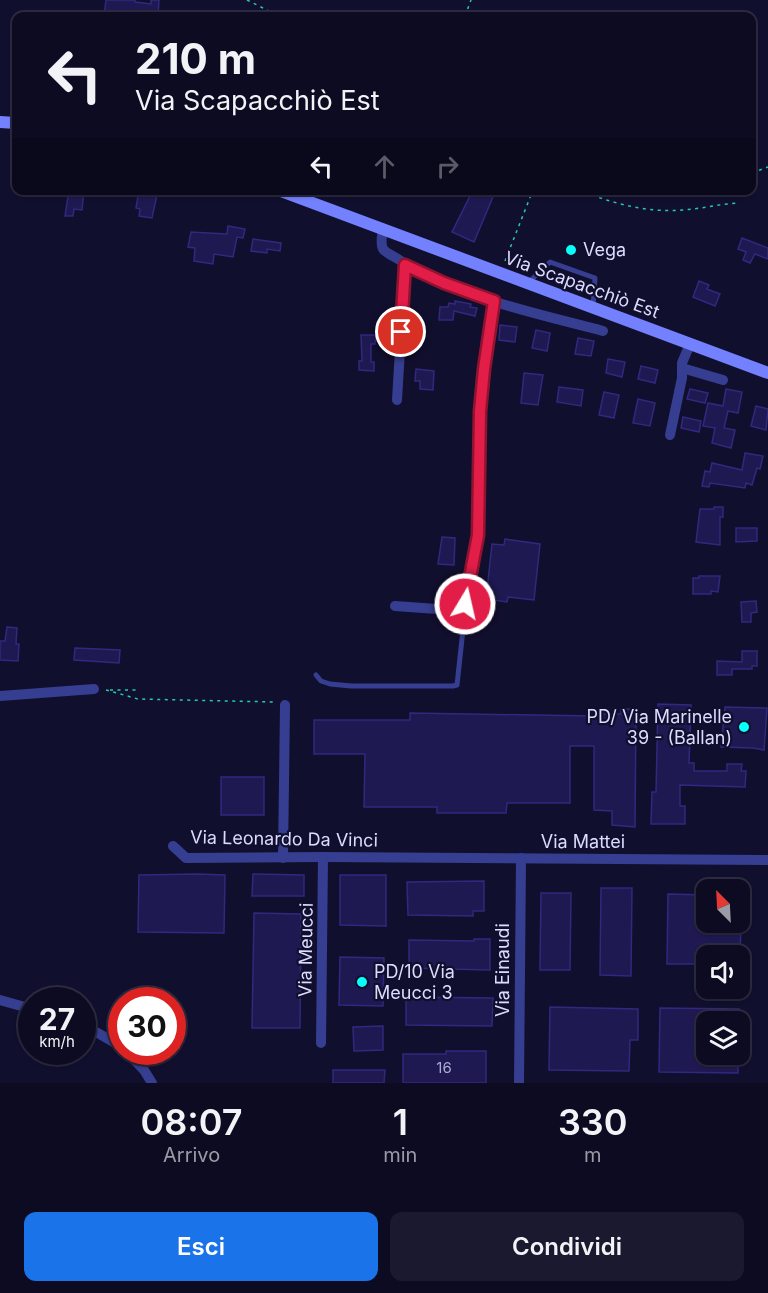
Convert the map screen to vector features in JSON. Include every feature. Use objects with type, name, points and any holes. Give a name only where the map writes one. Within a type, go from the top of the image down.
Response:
[{"type":"main road","name":"Via Scapacchiò Est","points":[[292,195],[768,373]]},
{"type":"street","name":"Via Scapacchiò Est","points":[[383,230],[381,244],[384,250],[405,265],[444,283],[494,301],[603,331]]},
{"type":"street","points":[[397,400],[405,265]]},
{"type":"street","points":[[395,606],[465,611],[478,535],[480,411],[494,301]]},
{"type":"street","points":[[670,435],[682,368],[690,344]]},
{"type":"street","points":[[682,368],[723,380]]},
{"type":"street","points":[[0,696],[94,689]]},
{"type":"street","points":[[283,858],[285,705]]},
{"type":"street","name":"Via Leonardo Da Vinci","points":[[173,846],[186,858],[398,857]]},
{"type":"street","name":"Via Meucci","points":[[321,1043],[323,857]]},
{"type":"street","name":"Via Mattei","points":[[398,857],[768,860]]},
{"type":"street","name":"Via Einaudi","points":[[519,1083],[521,858]]},
{"type":"street","points":[[0,1000],[18,1005]]},
{"type":"street","points":[[139,1065],[152,1083]]},
{"type":"lane","points":[[528,284],[550,262],[595,278],[593,308]]},
{"type":"lane","points":[[316,675],[321,681],[330,684],[351,686],[457,685],[465,611]]},
{"type":"path","points":[[247,0],[271,12]]},
{"type":"path","points":[[500,273],[531,195]]},
{"type":"path","points":[[592,195],[623,206],[680,211],[738,203]]},
{"type":"path","points":[[94,689],[137,690]]},
{"type":"path","points":[[106,690],[138,699],[280,702],[285,705]]},
{"type":"building","points":[[106,0],[135,0],[135,2],[151,4],[151,0],[159,0],[158,12],[104,12]]},
{"type":"building","points":[[68,195],[84,195],[82,210],[74,209],[73,216],[65,216]]},
{"type":"building","points":[[138,195],[157,195],[152,218],[139,216],[140,209],[136,208]]},
{"type":"building","points":[[470,195],[494,195],[474,242],[452,232]]},
{"type":"building","points":[[228,226],[245,229],[243,238],[237,237],[233,257],[214,254],[213,264],[194,261],[195,248],[188,247],[191,232],[227,234]]},
{"type":"building","points":[[742,238],[768,248],[768,259],[755,254],[750,263],[743,260],[746,252],[738,249]]},
{"type":"building","points":[[253,239],[281,243],[280,251],[267,249],[267,253],[251,251]]},
{"type":"building","points":[[699,281],[709,285],[707,289],[720,294],[715,306],[693,297]]},
{"type":"building","points":[[455,301],[471,304],[470,307],[477,308],[475,316],[454,311],[453,320],[439,320],[440,307],[448,307],[449,303],[455,304]]},
{"type":"building","points":[[500,325],[517,327],[515,342],[499,340]]},
{"type":"building","points":[[536,330],[550,333],[547,351],[532,348]]},
{"type":"building","points":[[361,335],[376,335],[375,344],[371,344],[371,362],[374,362],[374,371],[359,370],[359,361],[362,361]]},
{"type":"building","points":[[578,338],[594,341],[591,356],[575,354]]},
{"type":"building","points":[[608,359],[625,362],[622,377],[606,373]]},
{"type":"building","points":[[641,366],[658,370],[655,383],[638,379]]},
{"type":"building","points":[[416,369],[434,371],[433,390],[420,389],[420,381],[415,381]]},
{"type":"building","points":[[524,373],[543,375],[538,405],[521,403]]},
{"type":"building","points":[[559,387],[583,390],[581,406],[557,402]]},
{"type":"building","points":[[690,389],[708,393],[705,403],[687,399]]},
{"type":"building","points":[[726,389],[742,392],[738,413],[728,411],[724,428],[735,430],[731,448],[712,443],[715,428],[703,426],[708,403],[723,406]]},
{"type":"building","points":[[604,392],[619,395],[614,418],[599,415]]},
{"type":"building","points":[[638,399],[655,403],[650,426],[633,423]]},
{"type":"building","points":[[756,406],[768,409],[766,430],[751,426]]},
{"type":"building","points":[[683,417],[701,421],[699,432],[681,428]]},
{"type":"building","points":[[745,453],[763,456],[760,469],[757,468],[752,485],[746,483],[745,488],[710,483],[709,487],[702,486],[705,471],[710,472],[712,463],[742,470]]},
{"type":"building","points":[[714,507],[723,507],[723,517],[720,517],[720,545],[696,542],[700,509],[714,509]]},
{"type":"building","points":[[736,528],[757,528],[757,541],[736,542]]},
{"type":"building","points":[[442,537],[455,538],[454,565],[438,564]]},
{"type":"building","points":[[505,539],[540,544],[534,600],[508,597],[507,602],[486,599],[492,544],[504,545]]},
{"type":"building","points":[[699,576],[720,576],[718,592],[693,594],[693,578],[699,578]]},
{"type":"building","points":[[756,601],[757,612],[751,613],[751,622],[742,622],[741,602]]},
{"type":"building","points":[[7,627],[17,628],[18,661],[0,660],[0,641],[5,641]]},
{"type":"building","points":[[75,648],[120,650],[119,663],[74,660]]},
{"type":"building","points":[[742,651],[757,651],[757,666],[752,666],[752,669],[732,669],[732,675],[717,675],[717,661],[742,662]]},
{"type":"building","points":[[658,704],[691,705],[689,763],[694,763],[694,771],[727,771],[727,764],[742,764],[741,771],[746,771],[745,787],[680,785],[680,806],[685,806],[685,824],[651,824],[652,792],[656,792]]},
{"type":"building","name":"PD/ Via Marinelle 39 - (Ballan)","points":[[725,707],[767,708],[764,750],[721,747]]},
{"type":"building","points":[[621,709],[636,709],[635,827],[612,825],[612,811],[594,810],[594,746],[570,746],[570,803],[507,803],[506,813],[437,813],[437,807],[364,807],[365,754],[314,754],[314,720],[410,720],[410,713],[594,716],[594,714],[621,714]]},
{"type":"building","points":[[221,777],[264,777],[264,815],[221,815]]},
{"type":"building","points":[[253,874],[304,875],[304,896],[252,896]]},
{"type":"building","points":[[139,875],[225,875],[224,933],[138,932]]},
{"type":"building","points":[[340,875],[386,875],[386,926],[340,925]]},
{"type":"building","points":[[484,881],[484,911],[473,911],[473,916],[408,915],[407,882]]},
{"type":"building","points":[[601,888],[632,888],[631,976],[600,975]]},
{"type":"building","points":[[541,893],[571,893],[570,970],[540,970]]},
{"type":"building","points":[[668,894],[696,895],[696,933],[741,933],[740,945],[696,945],[696,964],[667,964]]},
{"type":"building","points":[[254,913],[301,914],[300,1028],[252,1028]]},
{"type":"building","points":[[474,939],[490,939],[490,970],[409,968],[409,940],[474,941]]},
{"type":"building","name":"PD/10 Via Meucci 3","points":[[340,957],[384,958],[383,1006],[339,1005]]},
{"type":"building","points":[[406,997],[493,998],[492,1026],[406,1025]]},
{"type":"building","points":[[550,1007],[638,1009],[638,1040],[630,1040],[629,1071],[549,1070]]},
{"type":"building","points":[[660,1008],[739,1009],[739,1011],[696,1011],[696,1065],[738,1065],[738,1073],[659,1072]]},
{"type":"building","points":[[383,1026],[383,1050],[354,1051],[353,1027]]},
{"type":"building","points":[[446,1051],[486,1051],[486,1083],[403,1083],[403,1054],[446,1054]]},
{"type":"building","points":[[333,1070],[385,1070],[384,1083],[333,1083]]},
{"type":"place","name":"Vega","points":[[571,250]]},
{"type":"place","name":"PD/ Via Marinelle 39 - (Ballan)","points":[[744,727]]},
{"type":"place","name":"PD/10 Via Meucci 3","points":[[362,982]]},
{"type":"route","points":[[401,332],[405,265],[444,283],[494,301],[480,411],[478,535],[465,604]]}]
